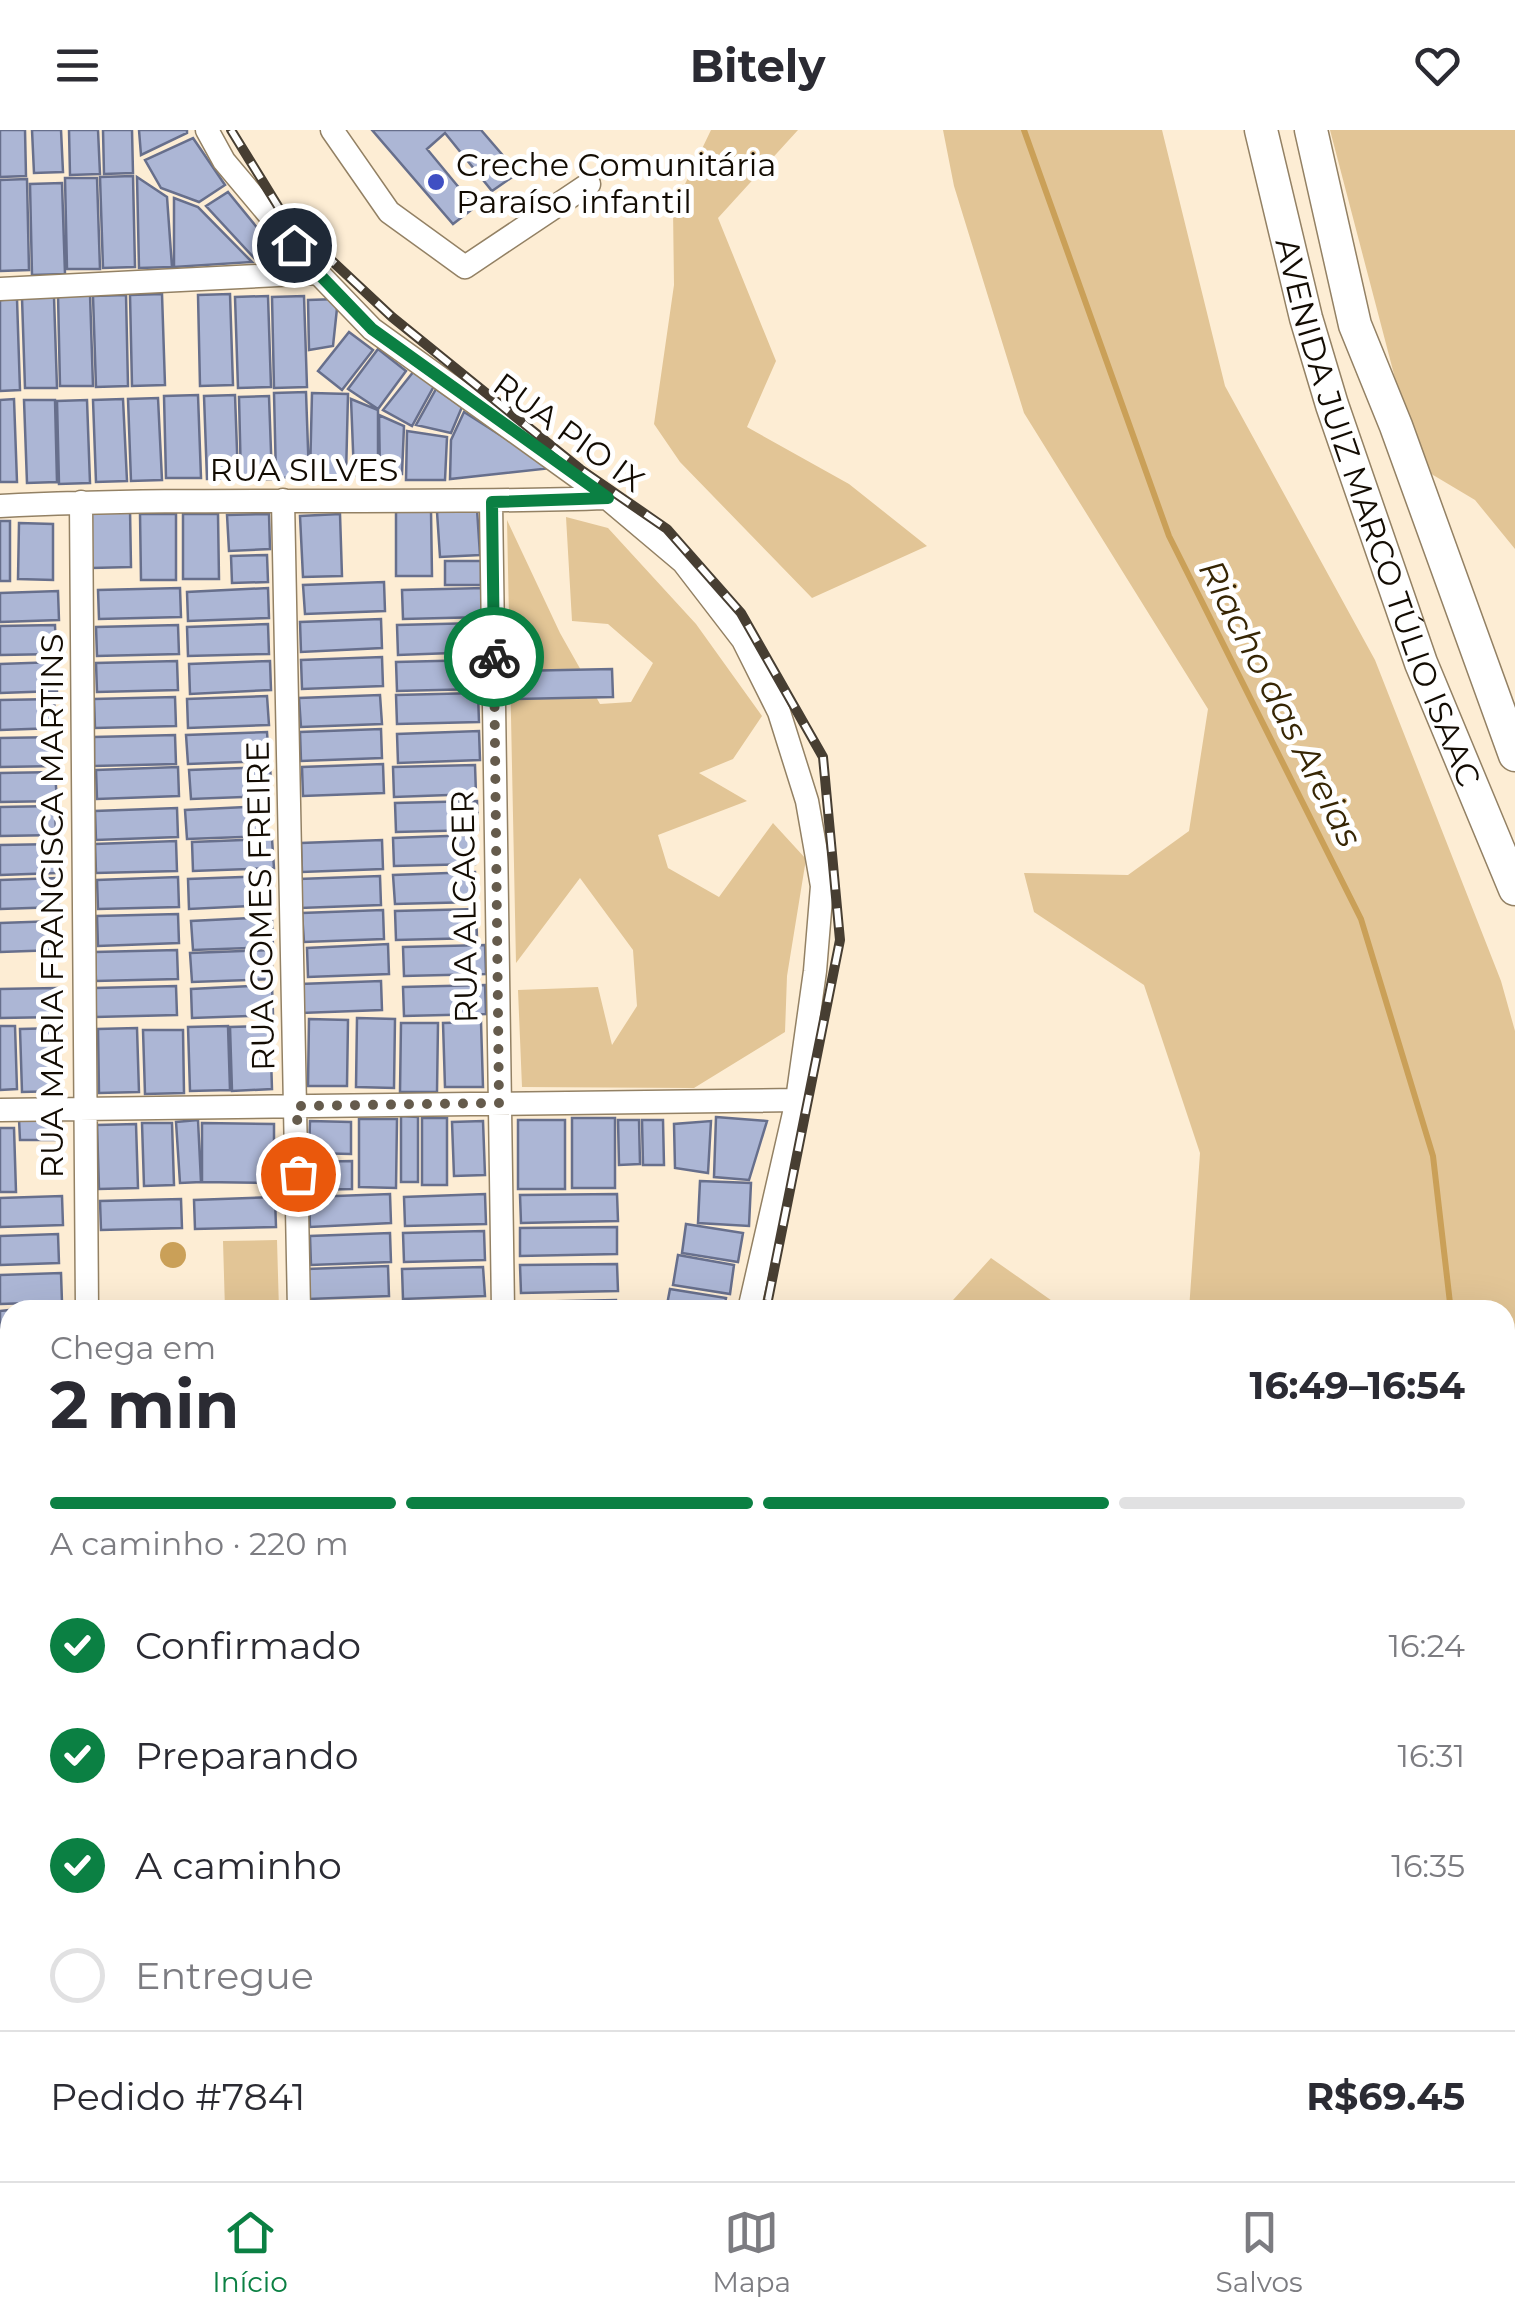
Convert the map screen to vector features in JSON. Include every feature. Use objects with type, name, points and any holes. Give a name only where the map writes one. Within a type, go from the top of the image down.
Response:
[{"type":"main road","name":"AVENIDA JUIZ MARCO TÚLIO ISAAC","points":[[1261,130],[1306,318],[1332,404],[1421,664],[1515,889]]},
{"type":"main road","name":"AVENIDA JUIZ MARCO TÚLIO ISAAC","points":[[1311,130],[1354,325],[1396,426],[1515,755]]},
{"type":"street","name":"RUA PIO IX","points":[[207,130],[224,161],[318,273],[372,329],[608,498],[683,562],[743,640],[779,712],[807,800],[822,886],[797,1100],[751,1300]]},
{"type":"street","points":[[332,130],[389,212],[465,268],[589,184]]},
{"type":"street","points":[[0,289],[318,273]]},
{"type":"street","name":"RUA SILVES","points":[[0,506],[608,498]]},
{"type":"street","name":"RUA GOMES FREIRE","points":[[283,500],[299,1300]]},
{"type":"street","name":"RUA MARIA FRANCISCA MARTINS","points":[[81,502],[88,1300]]},
{"type":"street","name":"RUA ALCACER","points":[[492,502],[503,1300]]},
{"type":"street","points":[[0,1110],[797,1100]]},
{"type":"shaded area","points":[[711,130],[798,130],[718,218],[776,361],[747,427],[849,484],[927,546],[812,598],[680,462],[654,424],[674,285],[673,209]]},
{"type":"shaded area","points":[[943,130],[1162,130],[1225,386],[1375,660],[1501,981],[1515,1031],[1515,1300],[1190,1300],[1200,1153],[1144,985],[1034,912],[1024,873],[1128,875],[1189,831],[1208,709],[1024,413],[954,186]]},
{"type":"shaded area","points":[[1330,130],[1515,130],[1515,549],[1475,500],[1418,466]]},
{"type":"shaded area","points":[[566,517],[608,528],[696,624],[762,716],[733,759],[699,773],[747,801],[658,835],[668,868],[719,897],[773,823],[806,859],[787,976],[785,1032],[694,1088],[522,1087],[518,990],[598,987],[612,1045],[637,1006],[633,950],[580,878],[516,963],[507,520],[560,633],[600,704],[631,702],[653,663],[608,624],[572,621]]},
{"type":"shaded area","points":[[277,1240],[279,1300],[225,1300],[223,1241]]},
{"type":"shaded area","points":[[173,1242],[182,1246],[186,1255],[182,1264],[173,1268],[164,1264],[160,1255],[164,1246]]},
{"type":"shaded area","points":[[991,1258],[1051,1300],[953,1300]]},
{"type":"building","points":[[0,130],[25,130],[26,176],[0,177]]},
{"type":"building","points":[[32,130],[61,130],[63,172],[34,173]]},
{"type":"building","points":[[69,130],[98,130],[100,174],[70,175]]},
{"type":"building","points":[[103,130],[132,130],[133,173],[104,174]]},
{"type":"building","points":[[139,130],[187,130],[187,133],[141,155]]},
{"type":"building","name":"Creche Comunitária Paraíso infantil","points":[[372,130],[481,130],[518,173],[492,191],[445,133],[427,149],[475,207],[453,224]]},
{"type":"building","points":[[193,138],[225,185],[199,202],[161,188],[145,160]]},
{"type":"building","points":[[133,176],[135,267],[103,268],[100,177]]},
{"type":"building","points":[[137,177],[167,197],[172,267],[139,268]]},
{"type":"building","points":[[65,178],[97,178],[100,269],[67,269]]},
{"type":"building","points":[[27,179],[29,270],[0,271],[0,180]]},
{"type":"building","points":[[62,183],[65,274],[32,275],[30,184]]},
{"type":"building","points":[[228,192],[281,257],[255,259],[206,206]]},
{"type":"building","points":[[174,198],[198,207],[252,262],[174,267]]},
{"type":"building","points":[[90,294],[93,386],[60,386],[58,295]]},
{"type":"building","points":[[162,294],[165,385],[132,386],[130,295]]},
{"type":"building","points":[[230,294],[233,385],[200,386],[198,295]]},
{"type":"building","points":[[126,295],[128,386],[96,387],[93,296]]},
{"type":"building","points":[[268,296],[271,387],[238,388],[235,297]]},
{"type":"building","points":[[304,296],[307,387],[274,388],[272,297]]},
{"type":"building","points":[[54,297],[57,388],[25,388],[22,298]]},
{"type":"building","points":[[17,299],[20,390],[0,391],[0,300]]},
{"type":"building","points":[[338,299],[333,346],[309,350],[308,300]]},
{"type":"building","points":[[349,332],[373,350],[342,390],[318,371]]},
{"type":"building","points":[[378,349],[406,371],[378,409],[348,389]]},
{"type":"building","points":[[414,371],[434,386],[412,426],[383,410]]},
{"type":"building","points":[[436,389],[462,407],[451,433],[416,425]]},
{"type":"building","points":[[306,392],[309,477],[276,478],[274,393]]},
{"type":"building","points":[[312,393],[348,394],[346,476],[310,475]]},
{"type":"building","points":[[198,395],[201,478],[166,478],[164,396]]},
{"type":"building","points":[[235,395],[238,478],[207,479],[204,396]]},
{"type":"building","points":[[269,396],[272,479],[241,480],[239,397]]},
{"type":"building","points":[[158,398],[162,480],[131,481],[128,399]]},
{"type":"building","points":[[14,399],[17,482],[0,482],[0,400]]},
{"type":"building","points":[[123,399],[127,481],[96,482],[93,400]]},
{"type":"building","points":[[351,399],[378,410],[378,475],[354,475]]},
{"type":"building","points":[[24,400],[55,400],[57,482],[27,483]]},
{"type":"building","points":[[87,400],[90,483],[59,484],[57,401]]},
{"type":"building","points":[[464,412],[552,468],[450,479],[451,440]]},
{"type":"building","points":[[379,415],[404,426],[402,474],[380,474]]},
{"type":"building","points":[[407,431],[447,437],[445,480],[406,480]]},
{"type":"building","points":[[91,509],[130,509],[131,567],[92,568]]},
{"type":"building","points":[[477,509],[480,555],[440,557],[437,512]]},
{"type":"building","points":[[396,511],[431,511],[432,576],[396,576]]},
{"type":"building","points":[[140,514],[176,514],[176,580],[141,580]]},
{"type":"building","points":[[183,514],[218,514],[219,579],[183,579]]},
{"type":"building","points":[[269,514],[270,549],[229,551],[227,515]]},
{"type":"building","points":[[340,514],[342,576],[303,577],[300,516]]},
{"type":"building","points":[[0,521],[10,521],[10,581],[0,581]]},
{"type":"building","points":[[19,523],[53,524],[53,580],[18,579]]},
{"type":"building","points":[[267,555],[268,582],[232,583],[231,556]]},
{"type":"building","points":[[445,561],[481,561],[481,585],[445,585]]},
{"type":"building","points":[[384,582],[385,611],[305,614],[303,585]]},
{"type":"building","points":[[180,588],[181,617],[99,619],[98,590]]},
{"type":"building","points":[[268,588],[269,618],[188,621],[187,592]]},
{"type":"building","points":[[484,588],[485,617],[403,619],[402,590]]},
{"type":"building","points":[[58,591],[59,620],[0,622],[0,593]]},
{"type":"building","points":[[381,619],[382,648],[301,652],[300,622]]},
{"type":"building","points":[[479,623],[480,652],[398,655],[397,625]]},
{"type":"building","points":[[268,624],[269,654],[188,656],[187,627]]},
{"type":"building","points":[[55,625],[56,654],[0,655],[0,626]]},
{"type":"building","points":[[178,625],[179,654],[97,656],[96,627]]},
{"type":"building","points":[[382,657],[383,686],[302,689],[301,660]]},
{"type":"building","points":[[478,660],[479,689],[397,691],[396,662]]},
{"type":"building","points":[[177,661],[178,690],[97,692],[96,663]]},
{"type":"building","points":[[270,661],[271,690],[190,694],[189,664]]},
{"type":"building","points":[[56,662],[57,691],[0,693],[0,664]]},
{"type":"building","points":[[612,669],[613,697],[516,699],[516,671]]},
{"type":"building","points":[[478,693],[479,722],[397,724],[396,695]]},
{"type":"building","points":[[380,695],[382,724],[301,727],[299,698]]},
{"type":"building","points":[[267,696],[269,725],[188,728],[187,699]]},
{"type":"building","points":[[175,697],[176,726],[95,728],[94,699]]},
{"type":"building","points":[[54,699],[56,728],[0,730],[0,700]]},
{"type":"building","points":[[381,729],[382,758],[301,761],[300,732]]},
{"type":"building","points":[[479,731],[480,760],[398,763],[397,734]]},
{"type":"building","points":[[267,732],[269,761],[188,764],[186,735]]},
{"type":"building","points":[[175,735],[176,764],[94,766],[94,737]]},
{"type":"building","points":[[57,737],[58,766],[0,767],[0,738]]},
{"type":"building","points":[[383,764],[384,793],[303,796],[302,767]]},
{"type":"building","points":[[475,765],[476,794],[394,797],[393,767]]},
{"type":"building","points":[[178,767],[179,796],[97,799],[96,770]]},
{"type":"building","points":[[270,767],[272,796],[191,799],[189,770]]},
{"type":"building","points":[[55,772],[57,801],[0,802],[0,773]]},
{"type":"building","points":[[477,801],[478,830],[396,832],[395,803]]},
{"type":"building","points":[[55,806],[56,835],[0,836],[0,807]]},
{"type":"building","points":[[266,806],[267,836],[187,839],[185,810]]},
{"type":"building","points":[[177,808],[178,837],[96,840],[95,811]]},
{"type":"building","points":[[474,835],[475,864],[394,866],[393,838]]},
{"type":"building","points":[[272,839],[274,868],[193,871],[192,842]]},
{"type":"building","points":[[382,840],[383,869],[302,872],[301,843]]},
{"type":"building","points":[[176,841],[177,871],[96,873],[95,844]]},
{"type":"building","points":[[56,844],[57,873],[0,875],[0,845]]},
{"type":"building","points":[[475,872],[476,902],[395,904],[393,875]]},
{"type":"building","points":[[269,876],[270,905],[189,909],[188,879]]},
{"type":"building","points":[[380,876],[381,905],[300,908],[299,879]]},
{"type":"building","points":[[178,877],[179,907],[98,909],[97,880]]},
{"type":"building","points":[[58,878],[59,907],[0,909],[0,880]]},
{"type":"building","points":[[476,909],[477,938],[396,940],[395,911]]},
{"type":"building","points":[[383,910],[384,939],[304,942],[302,913]]},
{"type":"building","points":[[178,914],[179,943],[98,946],[97,916]]},
{"type":"building","points":[[272,917],[273,947],[193,950],[191,921]]},
{"type":"building","points":[[56,921],[57,950],[0,952],[0,923]]},
{"type":"building","points":[[388,944],[389,974],[308,977],[307,948]]},
{"type":"building","points":[[485,945],[486,974],[404,976],[403,947]]},
{"type":"building","points":[[177,950],[178,979],[96,981],[95,952]]},
{"type":"building","points":[[271,950],[273,979],[192,982],[190,953]]},
{"type":"building","points":[[381,981],[382,1010],[301,1013],[300,984]]},
{"type":"building","points":[[272,985],[273,1015],[192,1018],[191,989]]},
{"type":"building","points":[[485,985],[486,1014],[404,1016],[403,987]]},
{"type":"building","points":[[176,986],[177,1015],[96,1017],[95,988]]},
{"type":"building","points":[[57,988],[58,1017],[0,1018],[0,989]]},
{"type":"building","points":[[357,1018],[395,1019],[394,1088],[356,1087]]},
{"type":"building","points":[[309,1019],[348,1020],[347,1086],[308,1086]]},
{"type":"building","points":[[481,1022],[483,1087],[445,1087],[443,1023]]},
{"type":"building","points":[[401,1023],[438,1023],[437,1092],[400,1092]]},
{"type":"building","points":[[0,1026],[15,1026],[17,1089],[0,1090]]},
{"type":"building","points":[[228,1026],[230,1090],[190,1091],[188,1027]]},
{"type":"building","points":[[270,1026],[272,1089],[232,1091],[230,1027]]},
{"type":"building","points":[[60,1028],[61,1091],[22,1092],[20,1029]]},
{"type":"building","points":[[137,1028],[139,1092],[99,1093],[98,1029]]},
{"type":"building","points":[[143,1030],[183,1030],[184,1093],[145,1094]]},
{"type":"building","points":[[401,1116],[418,1117],[418,1182],[401,1182]]},
{"type":"building","points":[[716,1117],[767,1121],[749,1180],[714,1177]]},
{"type":"building","points":[[61,1118],[62,1140],[20,1140],[19,1119]]},
{"type":"building","points":[[422,1118],[447,1118],[447,1185],[422,1185]]},
{"type":"building","points":[[572,1118],[615,1118],[615,1188],[572,1188]]},
{"type":"building","points":[[359,1119],[397,1119],[396,1188],[359,1187]]},
{"type":"building","points":[[198,1120],[201,1182],[180,1183],[176,1122]]},
{"type":"building","points":[[518,1120],[565,1120],[565,1189],[518,1189]]},
{"type":"building","points":[[618,1120],[639,1120],[640,1164],[619,1165]]},
{"type":"building","points":[[642,1120],[663,1120],[664,1165],[643,1165]]},
{"type":"building","points":[[310,1121],[351,1122],[351,1154],[309,1153]]},
{"type":"building","points":[[483,1121],[485,1175],[454,1176],[452,1122]]},
{"type":"building","points":[[711,1121],[708,1173],[675,1168],[674,1124]]},
{"type":"building","points":[[142,1123],[172,1123],[174,1185],[144,1186]]},
{"type":"building","points":[[202,1123],[274,1124],[274,1183],[202,1182]]},
{"type":"building","points":[[136,1124],[138,1188],[99,1189],[97,1125]]},
{"type":"building","points":[[0,1128],[14,1128],[16,1192],[0,1192]]},
{"type":"building","points":[[352,1161],[352,1189],[308,1190],[308,1162]]},
{"type":"building","points":[[700,1181],[751,1183],[749,1226],[698,1223]]},
{"type":"building","points":[[390,1194],[391,1223],[310,1227],[309,1197]]},
{"type":"building","points":[[485,1194],[486,1224],[405,1226],[404,1197]]},
{"type":"building","points":[[617,1194],[618,1221],[521,1223],[520,1195]]},
{"type":"building","points":[[62,1196],[63,1225],[0,1227],[0,1198]]},
{"type":"building","points":[[275,1197],[276,1227],[195,1229],[194,1200]]},
{"type":"building","points":[[181,1199],[182,1228],[101,1230],[100,1201]]},
{"type":"building","points":[[686,1224],[743,1233],[738,1262],[682,1253]]},
{"type":"building","points":[[617,1227],[617,1254],[520,1256],[520,1228]]},
{"type":"building","points":[[484,1231],[485,1260],[404,1262],[403,1233]]},
{"type":"building","points":[[390,1233],[391,1262],[311,1265],[310,1236]]},
{"type":"building","points":[[58,1234],[59,1263],[0,1265],[0,1236]]},
{"type":"building","points":[[678,1255],[734,1265],[730,1294],[673,1285]]},
{"type":"building","points":[[617,1264],[618,1291],[521,1293],[520,1265]]},
{"type":"building","points":[[388,1266],[389,1296],[309,1299],[307,1269]]},
{"type":"building","points":[[483,1267],[485,1296],[403,1299],[402,1269]]},
{"type":"building","points":[[61,1273],[62,1300],[0,1300],[0,1275]]},
{"type":"building","points":[[670,1289],[726,1298],[726,1300],[668,1300]]},
{"type":"waterway","name":"Riacho das Areias","points":[[1024,130],[1169,536],[1361,919],[1433,1156],[1450,1300]]},
{"type":"railway","points":[[231,130],[284,216],[392,317],[580,469],[667,529],[741,613],[823,757],[840,940],[768,1300]]},
{"type":"way so far","points":[[298,1174],[297,1106],[499,1103],[494,657]]},
{"type":"place","name":"Creche Comunitária Paraíso infantil","points":[[436,182]]},
{"type":"route","points":[[294,245],[372,329],[608,498],[492,502],[494,657]]}]
